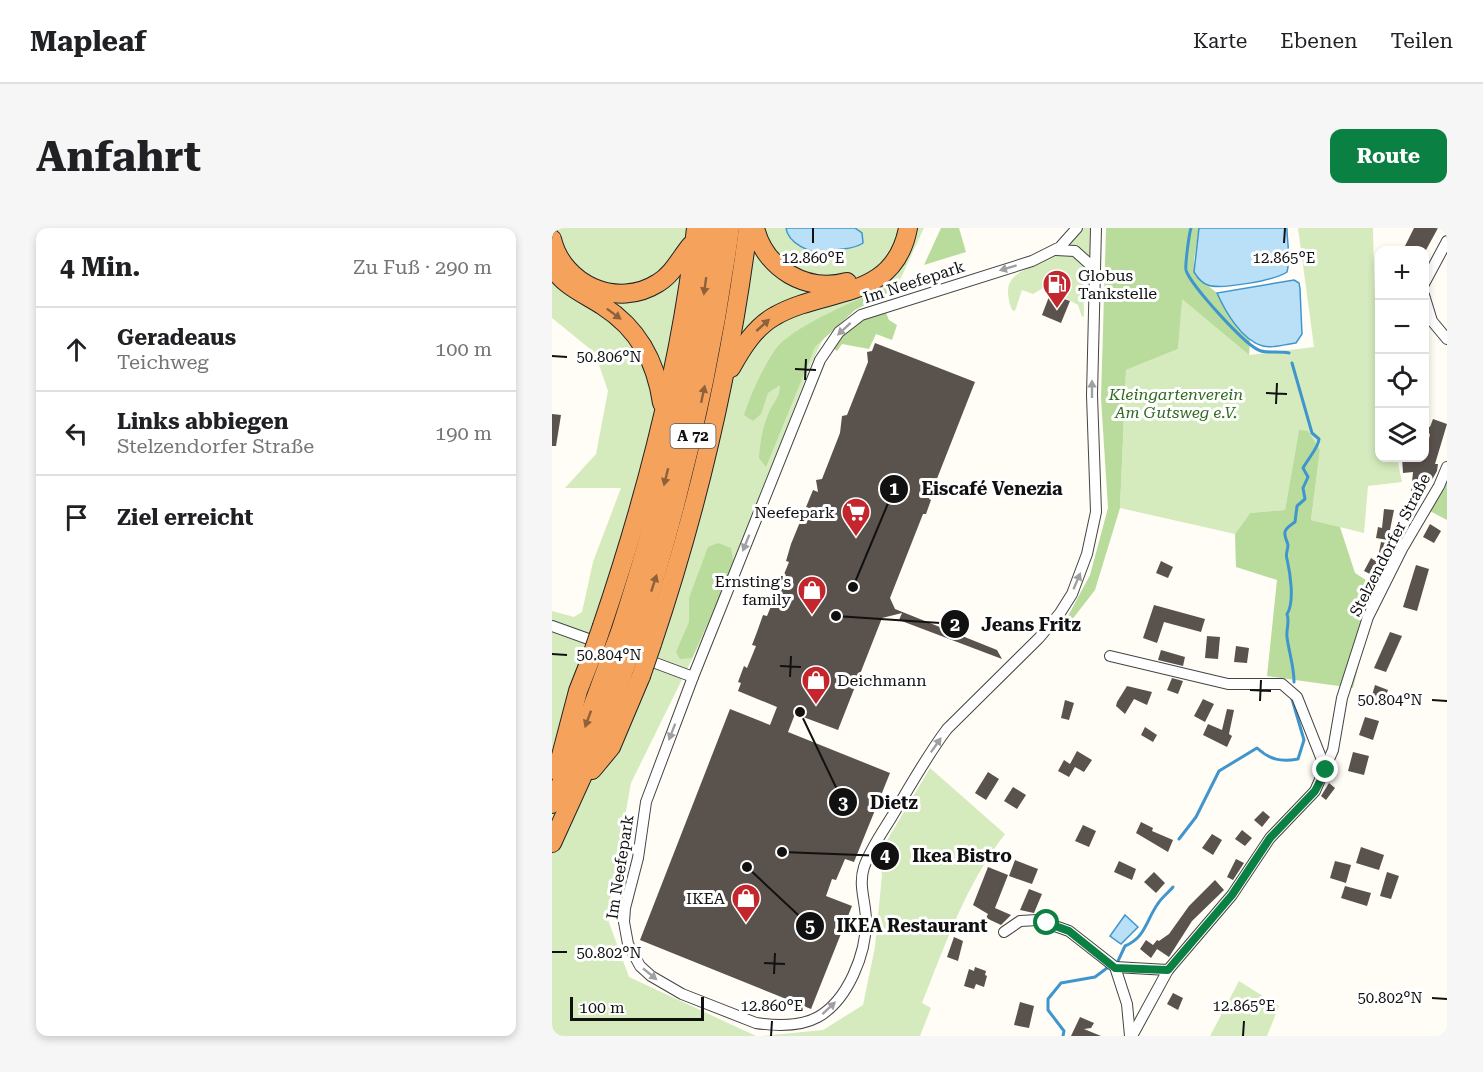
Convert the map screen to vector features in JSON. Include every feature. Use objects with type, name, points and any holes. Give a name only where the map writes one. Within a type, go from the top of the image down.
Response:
[{"type":"highway","name":"A 72","points":[[628,635],[684,401],[705,290],[713,228]]},
{"type":"highway","name":"A 72","points":[[552,843],[577,787],[616,667],[676,505],[703,396],[730,228]]},
{"type":"highway","points":[[552,782],[578,691],[616,667],[628,635],[688,531],[722,392],[748,228]]},
{"type":"highway","points":[[755,228],[762,246],[780,269],[804,282],[830,285],[858,278],[878,262],[887,250],[896,228]]},
{"type":"highway","points":[[722,392],[736,358],[762,325],[800,304],[844,294],[869,284],[896,257],[908,228]]},
{"type":"highway","points":[[628,635],[625,558],[663,413],[695,235]]},
{"type":"highway","points":[[552,239],[559,258],[577,279],[590,287],[616,293],[633,293],[658,283],[675,267],[695,235]]},
{"type":"highway","points":[[552,266],[574,289],[619,317],[640,341],[655,368],[663,413]]},
{"type":"highway","name":"A 72","points":[[552,804],[583,732],[616,667]]},
{"type":"street","name":"Im Neefepark","points":[[1077,228],[1056,250],[1032,261],[872,310],[849,323],[829,344],[819,360],[646,802],[638,858],[625,908],[624,922],[628,944],[640,966],[666,986],[756,1023],[789,1025],[818,1017],[830,1008],[842,994],[862,951],[866,921],[861,880],[864,867],[906,792],[947,729],[1039,638],[1060,613],[1080,574],[1096,512],[1092,395],[1096,228]]},
{"type":"street","points":[[1429,276],[1447,241]]},
{"type":"street","points":[[1056,250],[1075,251],[1095,269]]},
{"type":"street","points":[[1426,300],[1432,321],[1447,339]]},
{"type":"street","name":"Stelzendorfer Straße","points":[[1131,1036],[1168,970],[1232,895],[1270,838],[1315,791],[1326,770],[1342,698],[1368,617],[1447,467]]},
{"type":"street","points":[[552,626],[693,677]]},
{"type":"street","points":[[1110,656],[1228,684],[1282,684],[1297,697],[1326,770]]},
{"type":"street","points":[[1004,932],[1020,921],[1038,920],[1069,931],[1115,968],[1127,1004],[1131,1036]]},
{"type":"street","points":[[1115,968],[1168,970]]},
{"type":"green space","points":[[552,228],[924,228],[900,280],[888,291],[855,306],[829,327],[811,364],[734,564],[701,641],[631,783],[607,917],[629,977],[756,1036],[552,1036],[552,611],[574,617],[582,612],[593,562],[621,488],[565,488],[596,454],[608,391],[595,353],[552,318]]},
{"type":"green space","points":[[941,228],[959,228],[966,252],[924,265]]},
{"type":"green space","points":[[1082,228],[1091,228],[1090,259],[1084,251],[1068,245]]},
{"type":"green space","points":[[1106,228],[1199,228],[1194,260],[1195,275],[1217,293],[1250,340],[1249,355],[1182,299],[1178,349],[1126,370],[1120,508],[1095,590],[1071,621],[1068,616],[1090,575],[1108,508],[1101,398]]},
{"type":"green space","name":"Kleingartenverein Am Gutsweg e.V.","points":[[1298,228],[1373,228],[1375,462],[1398,462],[1402,482],[1368,486],[1364,533],[1311,520],[1320,450],[1299,430],[1285,510],[1250,513],[1235,534],[1120,508],[1126,370],[1178,349],[1181,298],[1249,355],[1314,347]]},
{"type":"green space","points":[[1059,254],[1073,255],[1083,264],[1084,316],[1082,317],[1078,305],[1045,287],[1033,294],[1022,290],[1015,311],[1012,310],[1008,296],[1012,279],[1019,273]]},
{"type":"green space","points":[[902,282],[902,286],[855,310],[815,347],[766,467],[759,458],[762,436],[770,411],[779,394],[780,385],[768,393],[761,414],[753,421],[744,415],[759,378],[779,345],[789,336],[819,318]]},
{"type":"green space","points":[[885,310],[889,320],[897,325],[892,340],[876,334],[869,349],[842,344],[837,351],[833,348],[856,325]]},
{"type":"green space","points":[[1299,430],[1308,431],[1320,450],[1311,520],[1340,527],[1355,573],[1386,593],[1368,627],[1353,688],[1267,676],[1277,580],[1236,567],[1235,534],[1250,513],[1285,510]]},
{"type":"green space","points":[[1447,474],[1447,520],[1428,510]]},
{"type":"green space","points":[[718,543],[731,548],[734,564],[692,658],[680,659],[676,652],[689,622],[689,598],[708,547]]},
{"type":"green space","points":[[930,768],[1005,834],[967,895],[948,937],[922,1003],[931,1008],[920,1036],[762,1036],[823,1030],[863,1005],[875,947],[882,875],[879,854]]},
{"type":"green space","points":[[1239,981],[1279,1006],[1267,1036],[1210,1036]]},
{"type":"water","points":[[786,228],[855,228],[862,233],[863,243],[825,255],[795,243]]},
{"type":"water","points":[[1199,228],[1287,228],[1289,256],[1287,272],[1248,283],[1224,286],[1206,284],[1194,272]]},
{"type":"water","points":[[1294,280],[1299,283],[1300,289],[1302,334],[1296,343],[1279,346],[1263,346],[1248,338],[1241,332],[1217,293]]},
{"type":"water","points":[[1125,915],[1138,927],[1121,944],[1110,936]]},
{"type":"building","points":[[1414,228],[1438,228],[1428,246],[1405,246]]},
{"type":"building","points":[[1050,294],[1070,301],[1061,323],[1042,315]]},
{"type":"building","points":[[875,343],[975,382],[929,499],[931,500],[926,514],[923,514],[890,598],[895,609],[997,650],[1002,659],[899,620],[902,613],[882,618],[838,730],[795,714],[788,732],[890,773],[854,862],[845,859],[836,880],[832,879],[826,896],[852,906],[811,1009],[640,940],[730,709],[770,725],[777,707],[738,691],[741,683],[738,682],[756,646],[752,645],[763,615],[767,616],[789,562],[786,561],[791,544],[813,490],[818,492],[816,480],[822,479],[840,433],[842,416],[847,415],[868,362],[867,352],[872,351]]},
{"type":"building","points":[[552,414],[561,415],[556,446],[552,446]]},
{"type":"building","points":[[1433,419],[1447,424],[1435,464],[1438,464],[1437,471],[1429,485],[1424,483],[1424,494],[1411,493],[1413,472],[1403,473],[1402,462],[1429,462],[1430,427]]},
{"type":"building","points":[[1384,509],[1394,510],[1388,540],[1376,538],[1378,527],[1382,528]]},
{"type":"building","points":[[1430,524],[1441,531],[1434,543],[1423,537]]},
{"type":"building","points":[[1381,542],[1394,545],[1376,577],[1364,571],[1371,558],[1377,562]]},
{"type":"building","points":[[1161,561],[1173,567],[1168,578],[1156,573]]},
{"type":"building","points":[[1416,565],[1429,569],[1417,611],[1403,607]]},
{"type":"building","points":[[1154,605],[1205,619],[1201,632],[1164,622],[1157,643],[1143,638]]},
{"type":"building","points":[[1390,632],[1402,636],[1386,672],[1374,668]]},
{"type":"building","points":[[1207,636],[1220,637],[1218,659],[1205,658]]},
{"type":"building","points":[[1236,646],[1249,648],[1247,663],[1234,662]]},
{"type":"building","points":[[1161,650],[1185,657],[1183,666],[1158,660]]},
{"type":"building","points":[[1172,678],[1183,681],[1178,694],[1167,690]]},
{"type":"building","points":[[1375,685],[1388,690],[1382,706],[1370,702]]},
{"type":"building","points":[[1127,686],[1152,692],[1147,705],[1134,699],[1125,714],[1116,706]]},
{"type":"building","points":[[1203,699],[1214,704],[1205,722],[1194,716]]},
{"type":"building","points":[[1065,700],[1074,703],[1069,720],[1061,718]]},
{"type":"building","points":[[1227,709],[1234,710],[1229,734],[1232,736],[1227,747],[1203,735],[1208,724],[1222,730]]},
{"type":"building","points":[[1365,717],[1379,721],[1373,740],[1359,735]]},
{"type":"building","points":[[1145,727],[1157,735],[1153,742],[1141,735]]},
{"type":"building","points":[[1077,751],[1092,760],[1084,772],[1075,767],[1069,777],[1058,771],[1064,760],[1070,764]]},
{"type":"building","points":[[1353,752],[1369,756],[1364,775],[1348,771]]},
{"type":"building","points":[[988,772],[999,779],[986,800],[975,793]]},
{"type":"building","points":[[1329,783],[1335,788],[1326,800],[1321,796]]},
{"type":"building","points":[[1013,787],[1026,795],[1017,809],[1004,801]]},
{"type":"building","points":[[1263,811],[1270,817],[1262,827],[1254,820]]},
{"type":"building","points":[[1141,822],[1153,828],[1152,831],[1173,840],[1168,852],[1136,833]]},
{"type":"building","points":[[1083,825],[1096,831],[1089,847],[1075,841]]},
{"type":"building","points":[[1242,830],[1252,838],[1245,846],[1235,839]]},
{"type":"building","points":[[1212,834],[1222,840],[1213,855],[1202,848]]},
{"type":"building","points":[[1361,847],[1384,855],[1379,870],[1356,863]]},
{"type":"building","points":[[1236,859],[1244,863],[1233,880],[1227,877]]},
{"type":"building","points":[[1015,860],[1038,869],[1032,884],[1009,876]]},
{"type":"building","points":[[1119,861],[1136,869],[1132,880],[1114,872]]},
{"type":"building","points":[[1335,861],[1351,865],[1346,883],[1330,878]]},
{"type":"building","points":[[988,867],[1008,875],[995,908],[1011,915],[1001,925],[986,918],[988,914],[973,905]]},
{"type":"building","points":[[1154,872],[1165,883],[1156,893],[1144,882]]},
{"type":"building","points":[[1387,872],[1399,876],[1391,899],[1380,896]]},
{"type":"building","points":[[1215,880],[1224,890],[1192,921],[1169,957],[1157,949],[1151,958],[1140,949],[1146,940],[1153,945],[1157,940],[1169,934],[1189,906]]},
{"type":"building","points":[[1345,886],[1371,893],[1367,906],[1341,898]]},
{"type":"building","points":[[1029,889],[1042,894],[1034,913],[1020,910]]},
{"type":"building","points":[[954,937],[963,941],[958,961],[947,957]]},
{"type":"building","points":[[975,967],[986,971],[987,976],[984,987],[976,984],[974,989],[964,986],[969,969],[974,971]]},
{"type":"building","points":[[1173,993],[1183,998],[1178,1010],[1167,1004]]},
{"type":"building","points":[[1020,1002],[1034,1006],[1029,1028],[1014,1025]]},
{"type":"building","points":[[1080,1017],[1094,1023],[1091,1028],[1084,1029],[1101,1036],[1071,1036]]},
{"type":"waterway","points":[[1191,228],[1186,270],[1197,288],[1231,327],[1254,347],[1264,352],[1289,353]]},
{"type":"waterway","points":[[1292,363],[1312,433],[1319,439],[1315,450],[1303,468],[1308,477],[1303,488],[1305,499],[1297,506],[1295,522],[1288,527],[1285,534],[1288,545],[1286,555],[1291,595],[1287,614],[1287,637],[1294,682]]},
{"type":"waterway","points":[[1179,839],[1196,817],[1219,771],[1257,748],[1276,759],[1298,759],[1304,740],[1292,699]]},
{"type":"waterway","points":[[1118,961],[1125,946],[1141,934],[1159,902],[1173,887]]},
{"type":"waterway","points":[[1063,1036],[1064,1031],[1048,1010],[1048,999],[1061,983],[1095,977],[1107,968]]},
{"type":"place","name":"Globus Tankstelle","points":[[1057,310]]},
{"type":"place","name":"Neefepark","points":[[856,538]]},
{"type":"place","name":"Eiscafé Venezia","points":[[853,587]]},
{"type":"place","name":"Ernsting's family","points":[[812,616]]},
{"type":"place","name":"Jeans Fritz","points":[[836,616]]},
{"type":"place","name":"Deichmann","points":[[816,706]]},
{"type":"place","name":"Dietz","points":[[800,712]]},
{"type":"place","name":"Ikea Bistro","points":[[782,852]]},
{"type":"place","name":"IKEA Restaurant","points":[[747,867]]},
{"type":"place","name":"IKEA","points":[[746,924]]},
{"type":"route","points":[[1047,923],[1069,931],[1115,968],[1168,970],[1208,926],[1232,895],[1270,838],[1315,791],[1326,770]]}]
